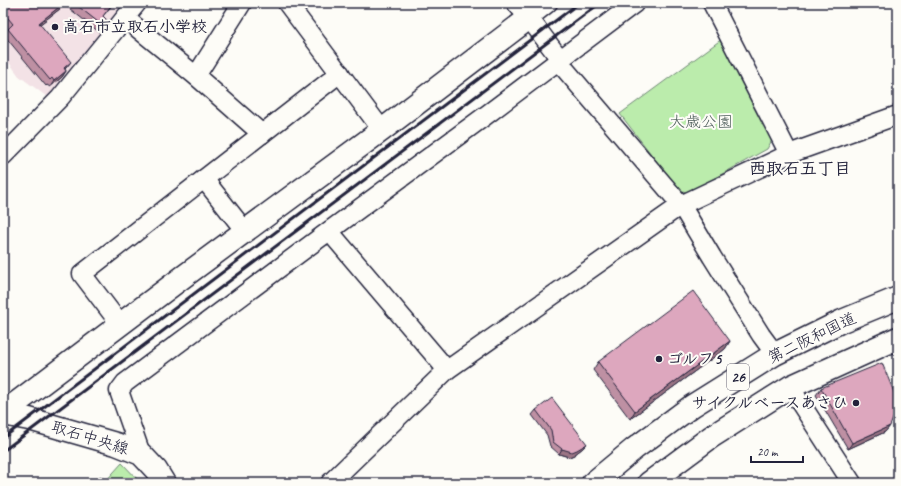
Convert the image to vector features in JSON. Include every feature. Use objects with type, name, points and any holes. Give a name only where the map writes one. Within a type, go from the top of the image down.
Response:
[{"type":"main road","points":[[3,414],[120,324],[382,130],[522,10]]},
{"type":"main road","name":"第二阪和国道","points":[[594,483],[634,449],[692,406],[775,354],[842,321],[898,298]]},
{"type":"main road","name":"26","points":[[649,483],[711,437],[790,387],[898,338]]},
{"type":"main road","name":"取石中央線","points":[[3,414],[29,419],[116,444],[141,454],[156,470],[164,483]]},
{"type":"street","points":[[3,156],[60,98],[137,3]]},
{"type":"street","points":[[196,76],[242,3]]},
{"type":"street","points":[[287,3],[382,130]]},
{"type":"street","points":[[548,3],[522,10],[560,59],[564,68],[681,205],[716,264],[761,335],[775,354]]},
{"type":"street","points":[[141,454],[119,391],[125,383],[635,3]]},
{"type":"street","points":[[712,3],[789,154]]},
{"type":"street","points":[[125,18],[196,76],[262,134]]},
{"type":"street","points":[[120,324],[82,274],[340,73]]},
{"type":"street","points":[[330,483],[447,370],[681,205],[789,154],[898,115]]},
{"type":"street","points":[[204,179],[245,231]]},
{"type":"street","points":[[329,230],[447,370]]},
{"type":"street","points":[[790,387],[852,483]]},
{"type":"shaded area","name":"高石市立取石小学校","points":[[3,3],[127,3],[50,99],[19,76],[5,57],[3,51]]},
{"type":"green space","name":"大歳公園","points":[[722,39],[772,140],[767,149],[688,193],[678,189],[620,114]]},
{"type":"green space","points":[[122,463],[141,483],[104,483]]},
{"type":"building","points":[[4,3],[64,3],[39,23],[71,62],[64,68],[66,71],[54,81],[52,78],[50,80],[8,29],[13,24],[3,12]]},
{"type":"building","points":[[74,3],[113,3],[103,16],[108,22],[103,26]]},
{"type":"building","name":"ゴルフ5","points":[[693,291],[730,341],[635,411],[598,362]]},
{"type":"building","name":"サイクルベースあさひ","points":[[882,363],[898,402],[898,406],[890,426],[852,443],[821,388]]},
{"type":"building","points":[[552,398],[587,444],[572,452],[562,449],[553,442],[551,430],[536,410]]},
{"type":"building","points":[[100,476],[109,483],[93,483]]},
{"type":"railway","points":[[3,438],[579,3]]},
{"type":"railway","points":[[3,451],[600,3]]},
{"type":"place","name":"高石市立取石小学校","points":[[55,27]]},
{"type":"place","name":"ゴルフ5","points":[[659,359]]},
{"type":"place","name":"サイクルベースあさひ","points":[[856,403]]},
{"type":"district","name":"西取石五丁目","points":[[800,168]]}]
